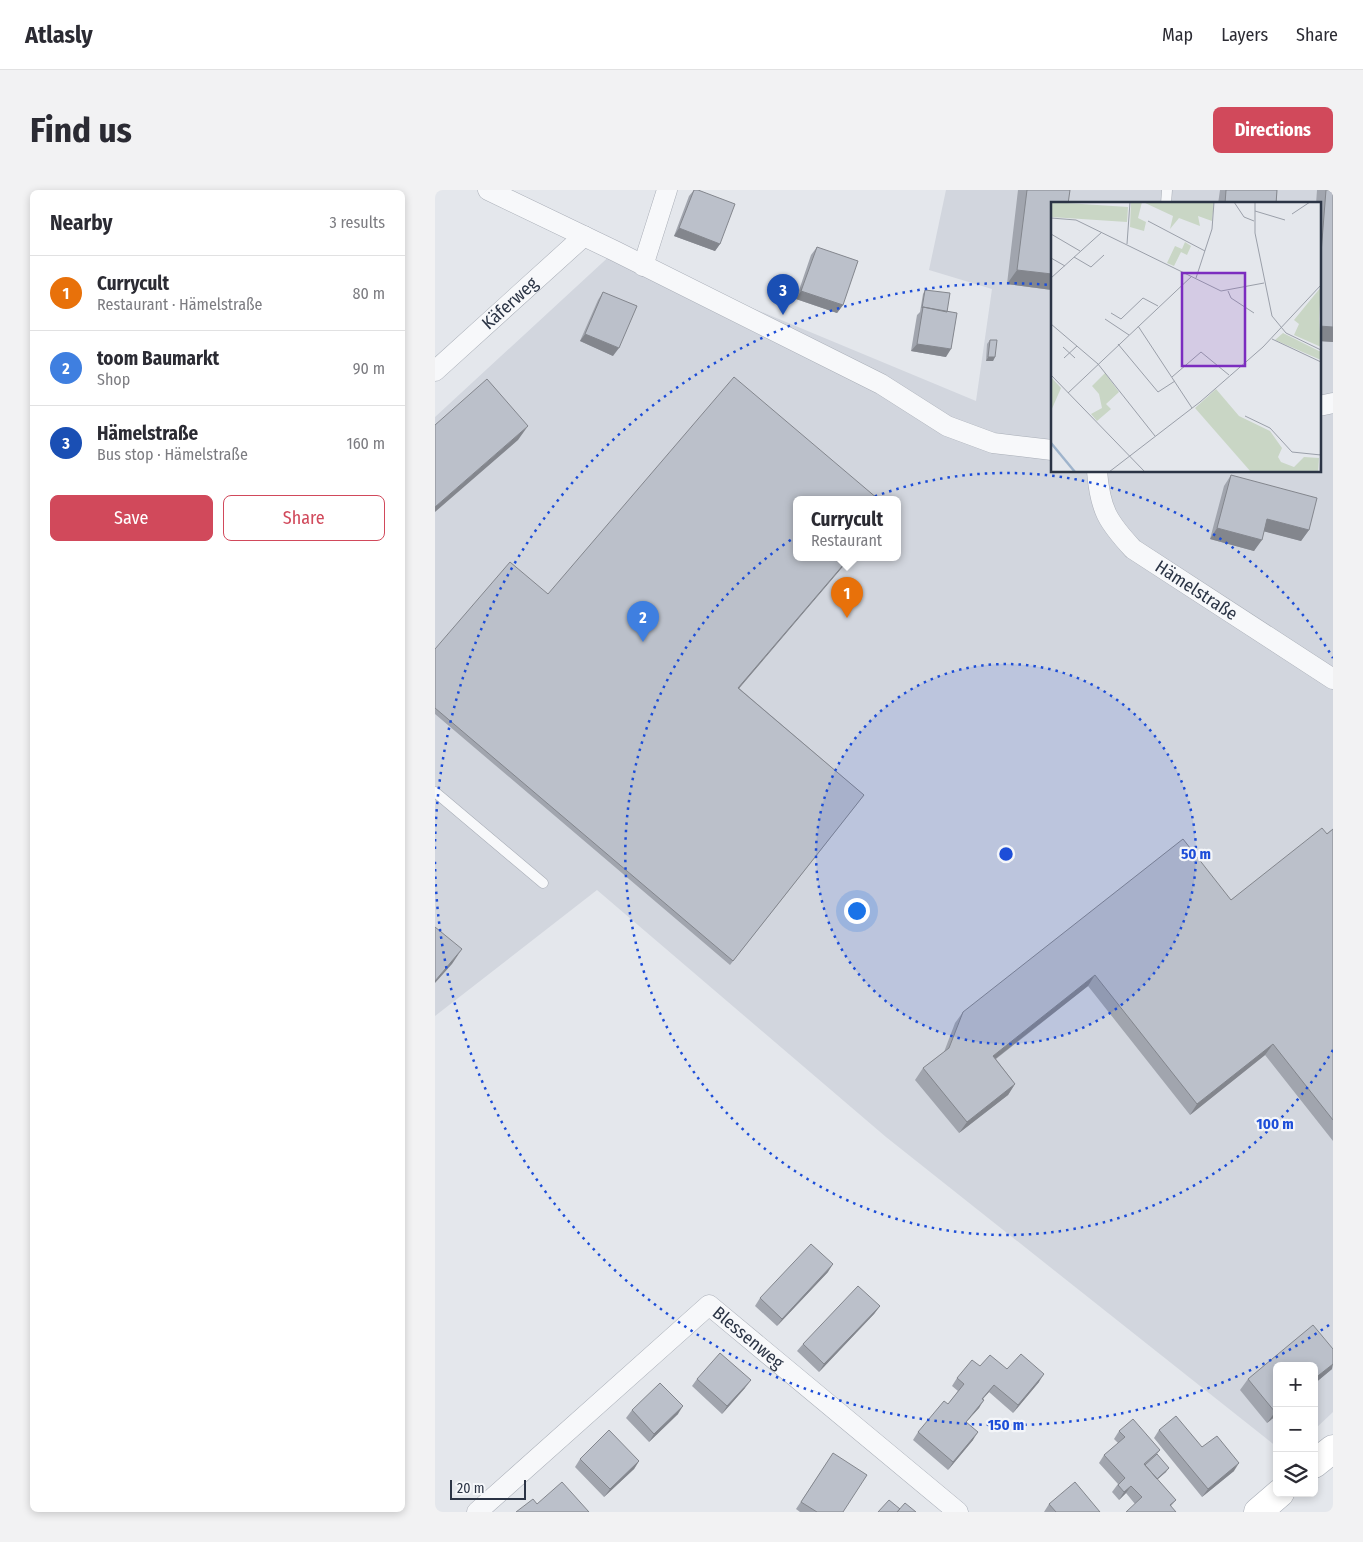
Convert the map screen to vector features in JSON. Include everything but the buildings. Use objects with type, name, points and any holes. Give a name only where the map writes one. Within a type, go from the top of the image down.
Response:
[{"type":"street","points":[[488,190],[881,384],[947,426],[993,443],[1051,450]]},
{"type":"street","points":[[643,266],[667,190]]},
{"type":"street","name":"Käferweg","points":[[435,371],[584,236]]},
{"type":"street","name":"Hämelstraße","points":[[1097,472],[1104,511],[1116,531],[1133,549],[1333,679]]},
{"type":"street","name":"Blessenweg","points":[[477,1512],[709,1305],[958,1512]]},
{"type":"street","points":[[1318,1461],[1333,1449]]},
{"type":"street","points":[[1258,1512],[1275,1497]]},
{"type":"lane","points":[[435,792],[543,883]]},
{"type":"shaded area","points":[[946,190],[1333,190],[1333,1412],[1318,1426],[1318,1362],[1273,1362],[1273,1444],[886,1137],[597,890],[435,1016],[435,417],[615,251],[976,401],[992,289],[929,270]]},
{"type":"place","name":"Hämelstraße","points":[[783,315]]},
{"type":"place","name":"Currycult","points":[[847,618]]},
{"type":"place","name":"toom Baumarkt","points":[[643,642]]}]
